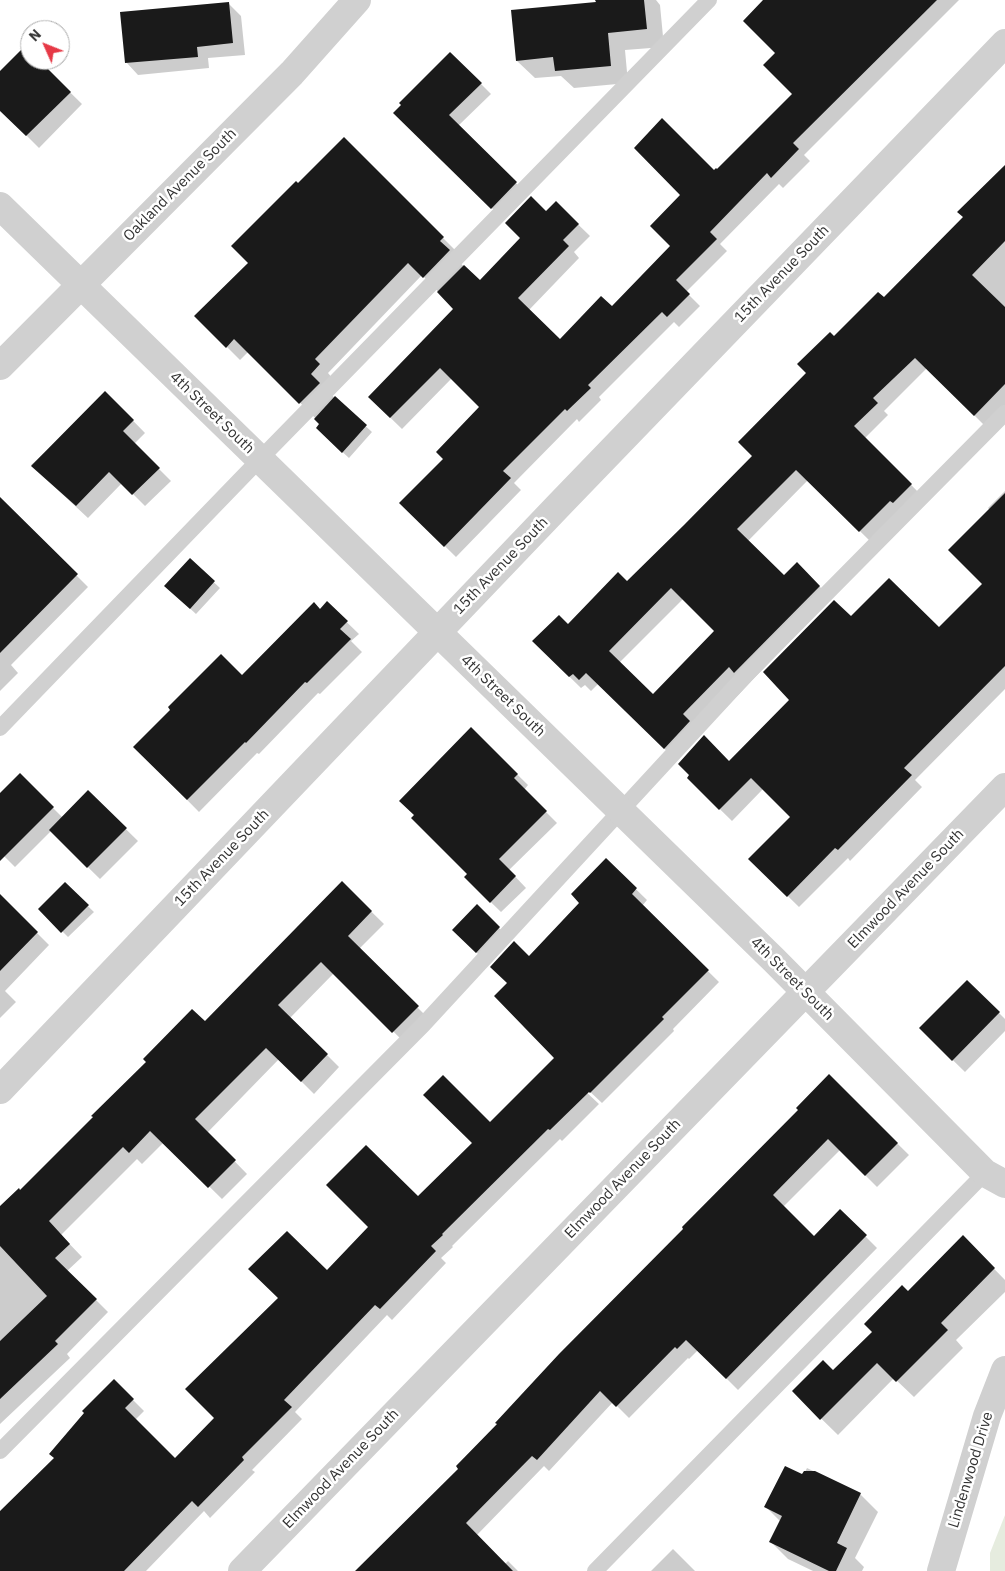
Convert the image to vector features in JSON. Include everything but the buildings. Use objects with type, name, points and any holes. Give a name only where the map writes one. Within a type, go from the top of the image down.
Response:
[{"type":"street","name":"Oakland Avenue South","points":[[0,366],[292,73],[357,0]]},
{"type":"street","name":"15th Avenue South","points":[[0,1090],[1005,43]]},
{"type":"street","name":"4th Street South","points":[[0,206],[438,632],[995,1179]]},
{"type":"street","name":"Elmwood Avenue South","points":[[242,1571],[1005,787]]},
{"type":"street","name":"Lindenwood Drive","points":[[941,1571],[987,1416],[1005,1370]]},
{"type":"lane","points":[[0,728],[709,0]]},
{"type":"lane","points":[[0,1452],[423,1025],[745,676],[1005,413]]},
{"type":"lane","points":[[595,1571],[995,1179]]},
{"type":"shaded area","points":[[1005,1515],[1005,1571],[990,1571],[990,1553]]}]
